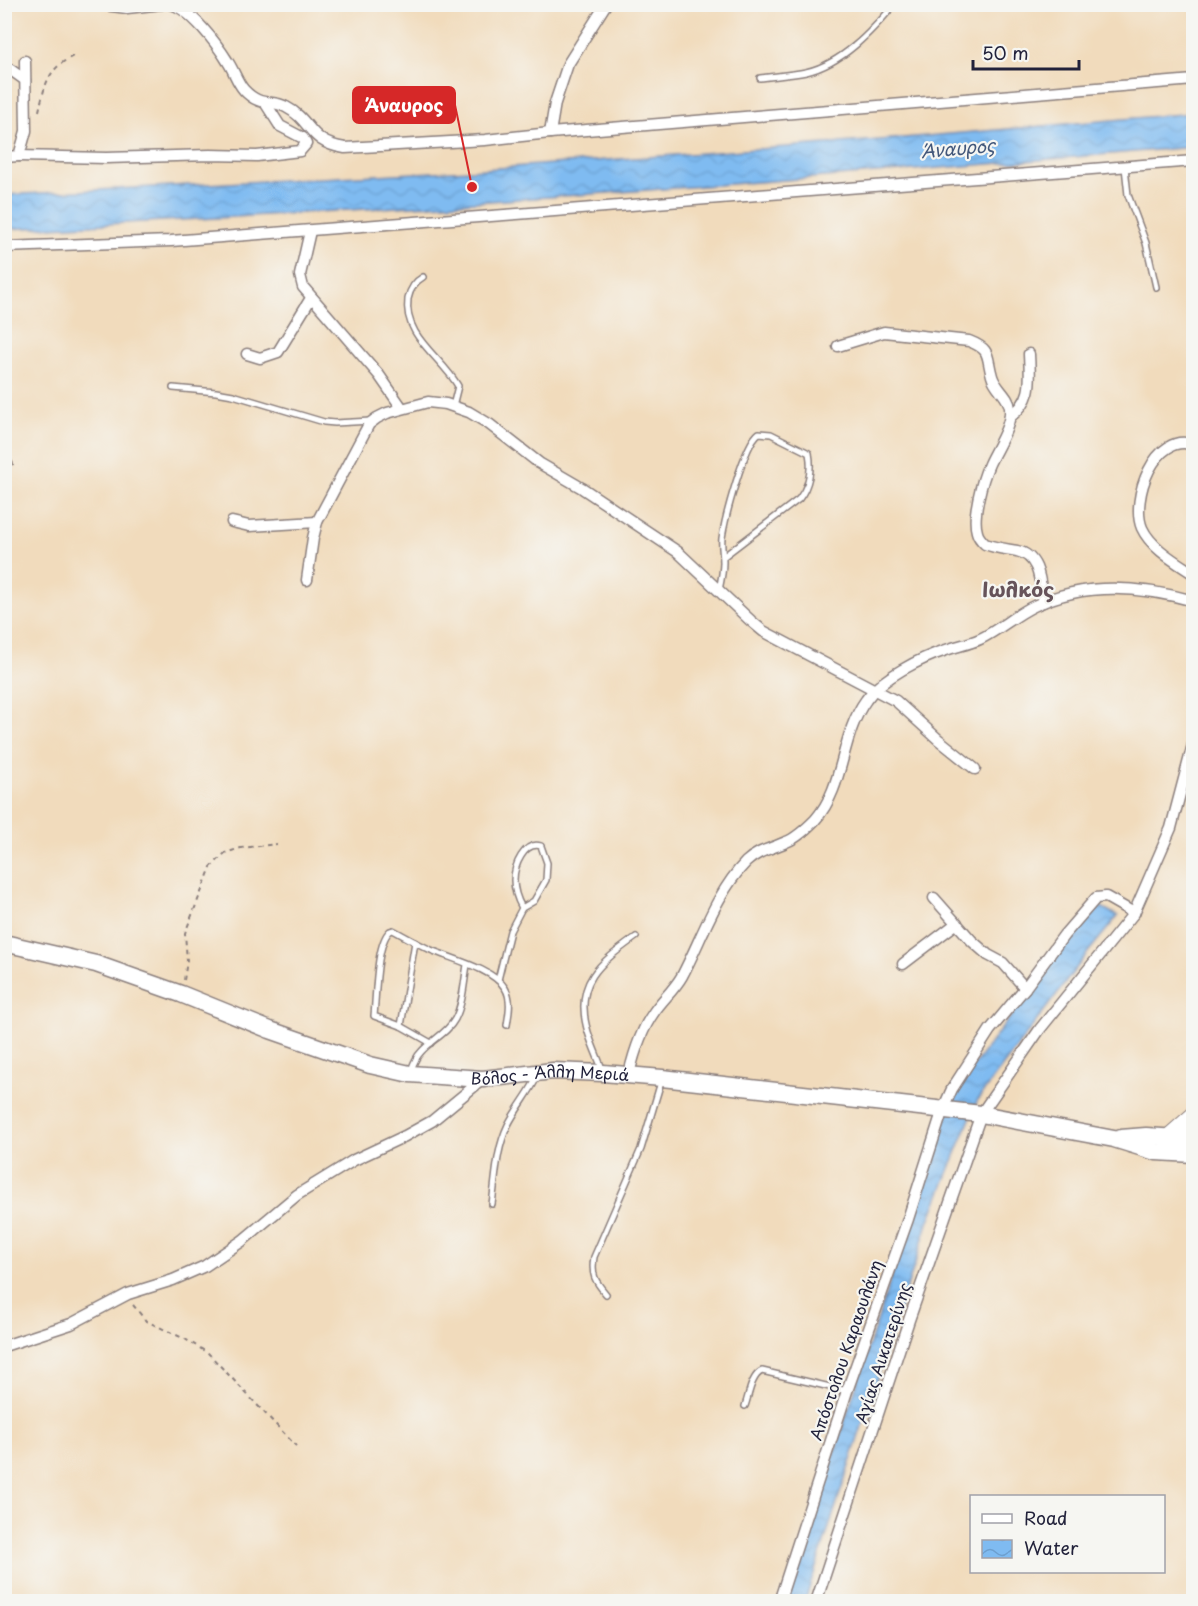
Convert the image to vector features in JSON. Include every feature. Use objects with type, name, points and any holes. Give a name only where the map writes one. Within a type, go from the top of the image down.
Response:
[{"type":"main road","name":"Βόλος - Άλλη Μεριά","points":[[4,943],[96,964],[358,1061],[410,1074],[483,1079],[540,1072],[629,1074],[981,1114],[1114,1139],[1156,1152],[1194,1154]]},
{"type":"main road","points":[[1169,1138],[1194,1116]]},
{"type":"main road","name":"Βόλος - Άλλη Μεριά","points":[[1114,1139],[1137,1137],[1194,1139]]},
{"type":"street","points":[[97,4],[127,8],[162,4]]},
{"type":"street","points":[[4,157],[106,158],[210,154],[257,156],[300,151],[306,144],[303,138],[280,126],[266,104],[246,91],[220,50],[184,10],[170,4]]},
{"type":"street","points":[[550,133],[555,103],[568,64],[606,4]]},
{"type":"street","points":[[19,156],[26,131],[26,62]]},
{"type":"street","points":[[4,65],[26,80]]},
{"type":"street","points":[[266,104],[287,107],[299,117],[315,137],[326,143],[345,148],[485,140],[1194,80]]},
{"type":"street","points":[[4,247],[171,241],[1194,161]]},
{"type":"street","points":[[309,231],[300,275],[303,287],[379,375],[402,408]]},
{"type":"street","points":[[247,354],[260,358],[278,352],[311,297]]},
{"type":"street","points":[[838,346],[866,336],[891,332],[969,341],[980,345],[988,354],[995,384],[1009,402],[1010,417]]},
{"type":"street","points":[[1029,354],[1029,391],[1026,401],[1010,417],[986,471],[975,522],[977,532],[985,544],[1023,553],[1031,558],[1036,567],[1043,602]]},
{"type":"street","points":[[307,580],[312,538],[317,522],[367,428],[373,421],[402,408],[428,402],[453,406],[484,421],[539,463],[582,488],[678,552],[763,631],[875,689],[900,705],[975,769]]},
{"type":"street","points":[[1194,445],[1173,444],[1155,459],[1143,485],[1138,515],[1146,537],[1194,574]]},
{"type":"street","points":[[232,522],[258,526],[317,522]]},
{"type":"street","points":[[629,1074],[648,1022],[678,982],[730,882],[752,857],[761,850],[787,842],[796,836],[826,806],[836,782],[855,720],[875,689],[935,654],[981,639],[1043,602],[1076,591],[1111,588],[1140,590],[1194,601]]},
{"type":"street","name":"Αγίας Αικατερίνης","points":[[816,1602],[909,1320],[981,1114],[1040,1029],[1134,913],[1171,828],[1194,741]]},
{"type":"street","name":"Απόστολου Καραουλάνη","points":[[779,1602],[847,1390],[908,1219],[944,1109],[962,1072],[990,1030],[1096,898],[1106,897],[1134,913]]},
{"type":"street","points":[[934,898],[985,952],[1003,963],[1025,988]]},
{"type":"street","points":[[903,964],[957,923]]},
{"type":"street","points":[[4,1346],[72,1324],[128,1294],[173,1280],[205,1266],[243,1241],[297,1195],[354,1161],[432,1121],[483,1079]]},
{"type":"lane","points":[[759,78],[807,72],[826,65],[848,50],[895,4]]},
{"type":"lane","points":[[1125,167],[1128,195],[1146,243],[1156,287]]},
{"type":"lane","points":[[423,277],[413,285],[408,297],[409,321],[421,341],[458,386],[453,406]]},
{"type":"lane","points":[[174,388],[232,395],[324,422],[373,421]]},
{"type":"lane","points":[[719,590],[724,528],[742,466],[753,438],[759,433],[771,434],[809,453],[811,464],[809,477],[799,499],[723,557]]},
{"type":"lane","points":[[498,980],[510,931],[522,908],[534,901],[546,880],[545,854],[541,846],[533,845],[520,857],[514,873],[514,889],[522,908]]},
{"type":"lane","points":[[432,1043],[401,1026],[374,1016],[383,941],[390,931],[393,930],[414,942],[467,964],[498,980],[506,989],[510,999],[507,1024]]},
{"type":"lane","points":[[603,1073],[584,1015],[586,986],[599,967],[636,937]]},
{"type":"lane","points":[[401,1026],[414,942]]},
{"type":"lane","points":[[410,1074],[415,1059],[454,1021],[458,1013],[467,964]]},
{"type":"lane","points":[[492,1204],[497,1156],[501,1141],[513,1116],[527,1098],[540,1072]]},
{"type":"lane","points":[[606,1294],[596,1282],[594,1257],[641,1149],[662,1078]]},
{"type":"lane","points":[[745,1407],[755,1377],[758,1372],[762,1371],[847,1390]]},
{"type":"path","points":[[38,118],[42,96],[51,72],[74,56]]},
{"type":"path","points":[[4,435],[14,468]]},
{"type":"path","points":[[181,994],[187,961],[185,933],[211,867],[225,853],[241,848],[277,844]]},
{"type":"path","points":[[128,1294],[137,1311],[146,1321],[185,1339],[208,1353],[296,1446]]},
{"type":"water","points":[[1193,113],[1193,147],[600,194],[5,229],[5,195],[471,170],[880,140]]},
{"type":"water","points":[[1096,904],[1118,916],[978,1099],[929,1220],[805,1601],[786,1602],[912,1214],[955,1090]]},
{"type":"place","name":"Άναυρος","points":[[472,187]]},
{"type":"district","name":"Ιωλκός","points":[[1018,590]]}]
